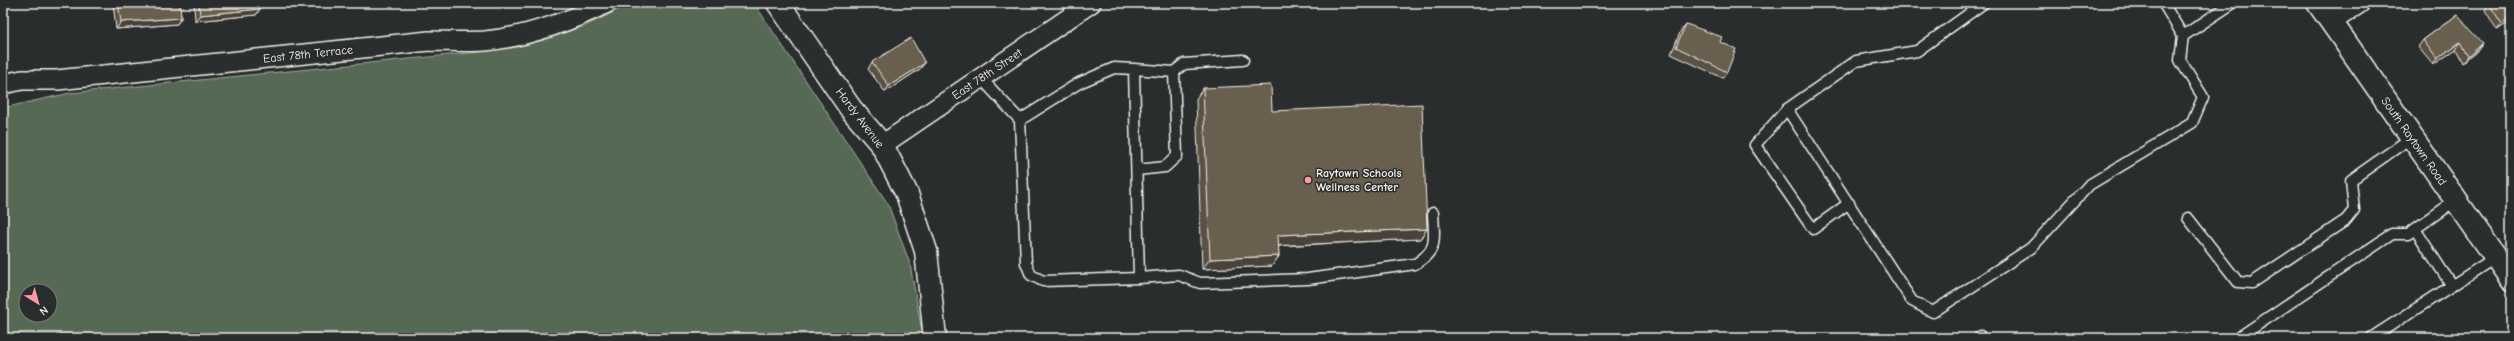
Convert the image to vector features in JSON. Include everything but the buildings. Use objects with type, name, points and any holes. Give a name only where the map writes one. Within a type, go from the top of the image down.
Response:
[{"type":"street","name":"East 78th Terrace","points":[[3,84],[22,80],[57,80],[429,41],[485,41],[529,33],[572,20],[607,3]]},
{"type":"street","name":"Hardy Avenue","points":[[778,3],[851,108],[882,145],[906,194],[926,251],[935,338]]},
{"type":"street","name":"East 78th Street","points":[[882,145],[1091,3]]},
{"type":"street","name":"South Raytown Road","points":[[2318,3],[2511,279]]},
{"type":"street","points":[[2331,22],[2360,3]]},
{"type":"lane","points":[[1849,203],[1813,229],[1755,145],[1787,109],[1856,61],[1917,51],[1984,3]]},
{"type":"lane","points":[[1787,109],[1912,301],[1933,312],[2031,248],[2090,185],[2192,122],[2203,97],[2180,60],[2183,36],[2163,3]]},
{"type":"lane","points":[[2183,36],[2233,3]]},
{"type":"lane","points":[[1020,120],[1079,82],[1114,68],[1174,72],[1184,64],[1243,60]]},
{"type":"lane","points":[[1134,69],[1138,278]]},
{"type":"lane","points":[[1137,170],[1165,167],[1177,156],[1174,72]]},
{"type":"lane","points":[[981,78],[1020,120],[1026,263],[1031,275],[1042,281],[1138,278],[1179,275],[1200,283],[1308,279],[1415,264],[1428,256],[1434,246],[1433,213]]},
{"type":"lane","points":[[2188,218],[2238,282],[2252,283],[2346,220],[2354,210],[2352,180],[2412,137]]},
{"type":"lane","points":[[2238,338],[2392,234],[2408,234],[2456,200]]},
{"type":"lane","points":[[2415,229],[2452,286]]},
{"type":"lane","points":[[2371,338],[2496,257]]},
{"type":"green space","points":[[632,3],[754,3],[888,204],[910,264],[923,338],[3,338],[3,108],[70,93],[479,52],[583,27]]},
{"type":"place","name":"Raytown Schools Wellness Center","points":[[1308,180]]}]
